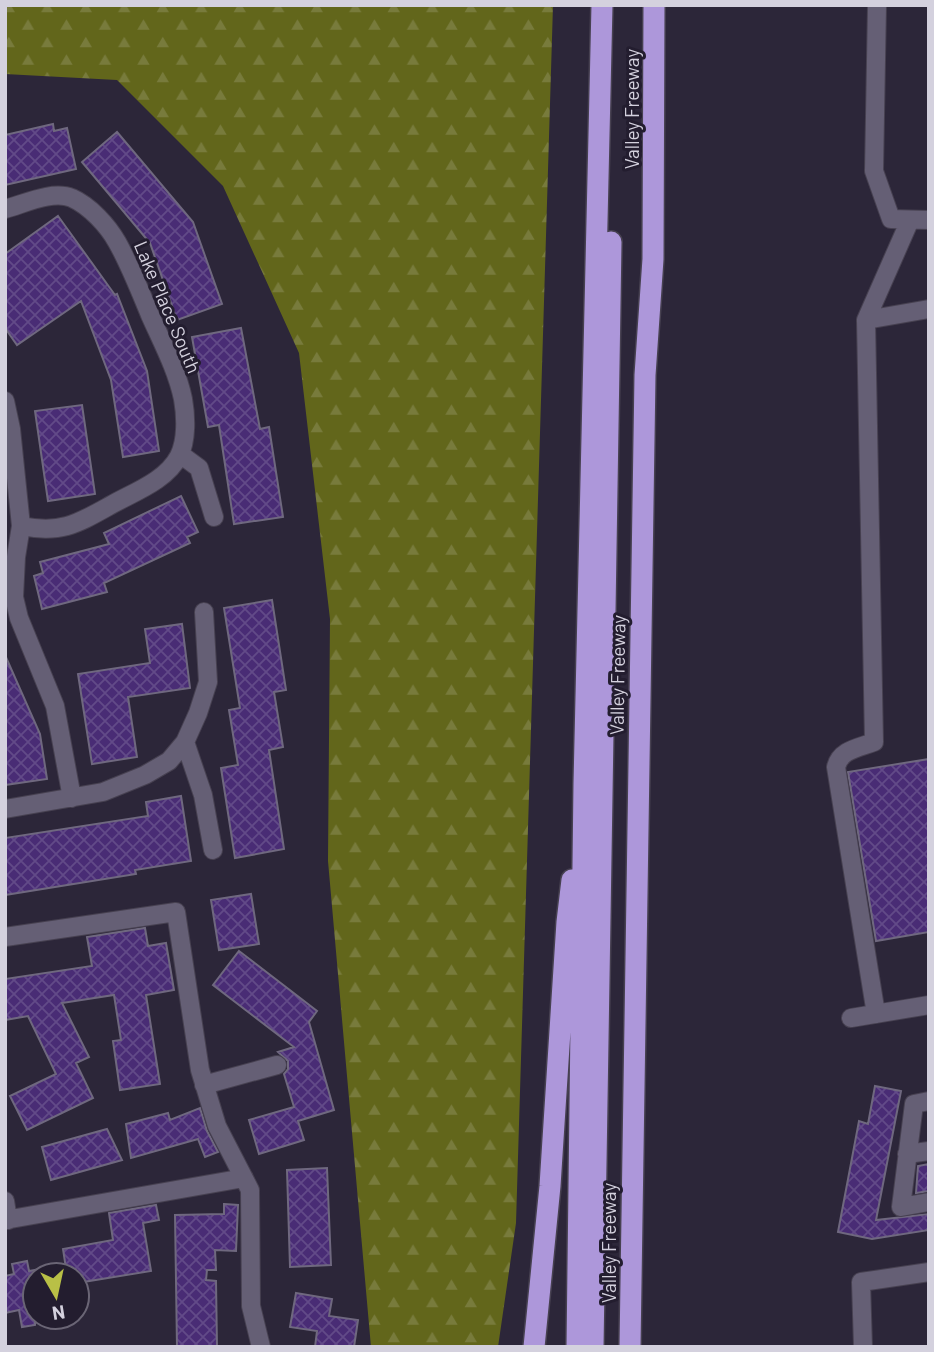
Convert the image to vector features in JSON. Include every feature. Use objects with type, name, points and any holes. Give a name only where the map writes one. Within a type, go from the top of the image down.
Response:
[{"type":"highway","name":"Valley Freeway","points":[[577,1347],[584,784],[602,5]]},
{"type":"highway","points":[[593,1347],[614,5]]},
{"type":"highway","name":"Valley Freeway","points":[[630,1347],[645,375],[653,259],[654,5]]},
{"type":"highway","points":[[534,1347],[550,1186],[567,922],[584,784]]},
{"type":"street","points":[[877,5],[874,170],[891,219],[929,220]]},
{"type":"street","name":"Lake Place South","points":[[5,209],[45,198],[70,197],[86,206],[116,240],[177,376],[185,422],[180,454]]},
{"type":"street","points":[[876,1014],[836,767],[843,753],[873,742],[866,320],[910,220]]},
{"type":"street","points":[[866,320],[929,309]]},
{"type":"street","points":[[5,401],[11,429],[21,526],[14,576],[12,619],[55,706],[72,798]]},
{"type":"street","points":[[21,526],[44,531],[78,523],[164,475],[180,454],[199,468],[214,517]]},
{"type":"street","points":[[5,810],[103,792],[145,775],[169,761],[185,742],[208,682],[204,612]]},
{"type":"street","points":[[185,742],[203,795],[213,850]]},
{"type":"street","points":[[5,937],[176,912],[200,1070],[217,1126],[250,1190],[251,1306],[261,1347]]},
{"type":"street","points":[[851,1018],[929,1005]]},
{"type":"street","points":[[204,1085],[277,1065]]},
{"type":"street","points":[[929,1101],[914,1104],[901,1207],[929,1202]]},
{"type":"street","points":[[907,1154],[929,1151]]},
{"type":"street","points":[[5,1201],[7,1220],[244,1178]]},
{"type":"street","points":[[863,1347],[861,1282],[929,1272]]},
{"type":"green space","points":[[5,5],[553,5],[516,1223],[498,1347],[371,1347],[328,861],[330,619],[299,353],[223,186],[117,80],[5,74]]},
{"type":"building","points":[[53,124],[54,131],[67,128],[76,169],[5,185],[5,135]]},
{"type":"building","points":[[117,132],[193,222],[222,304],[177,320],[150,243],[82,162]]},
{"type":"building","points":[[58,216],[115,295],[117,294],[147,371],[159,451],[123,457],[111,380],[81,301],[17,345],[5,328],[5,254]]},
{"type":"building","points":[[241,328],[260,429],[269,427],[283,517],[234,524],[219,425],[208,427],[192,337]]},
{"type":"building","points":[[82,405],[95,494],[48,501],[35,411]]},
{"type":"building","points":[[181,496],[198,532],[187,537],[190,543],[104,583],[107,592],[42,609],[34,576],[43,573],[40,562],[109,544],[104,533]]},
{"type":"building","points":[[272,600],[286,690],[274,692],[283,747],[269,750],[284,849],[235,858],[221,768],[238,765],[229,710],[240,708],[224,608]]},
{"type":"building","points":[[182,624],[190,688],[128,697],[137,757],[92,764],[78,674],[150,663],[145,629]]},
{"type":"building","points":[[5,655],[40,734],[47,779],[5,785]]},
{"type":"building","points":[[929,759],[929,932],[876,941],[848,772]]},
{"type":"building","points":[[181,796],[191,861],[135,870],[136,874],[5,895],[5,838],[148,816],[146,802]]},
{"type":"building","points":[[251,894],[259,944],[219,950],[211,900]]},
{"type":"building","points":[[145,928],[148,946],[166,943],[174,990],[146,995],[160,1084],[120,1090],[113,1041],[121,1040],[114,995],[62,1003],[89,1057],[76,1063],[93,1098],[27,1130],[10,1096],[56,1074],[28,1016],[5,1020],[5,979],[92,966],[87,937]]},
{"type":"building","points":[[239,951],[317,1011],[309,1022],[334,1110],[298,1121],[304,1140],[259,1154],[249,1120],[294,1107],[284,1074],[288,1069],[288,1061],[278,1052],[294,1047],[213,985]]},
{"type":"building","points":[[875,1086],[901,1091],[876,1220],[929,1214],[929,1230],[872,1239],[838,1232],[859,1121],[868,1124]]},
{"type":"building","points":[[200,1108],[207,1131],[218,1152],[205,1157],[198,1139],[131,1158],[126,1124],[168,1113],[170,1120]]},
{"type":"building","points":[[107,1129],[122,1160],[51,1180],[42,1147]]},
{"type":"building","points":[[929,1164],[929,1191],[916,1193],[918,1166]]},
{"type":"building","points":[[327,1168],[331,1265],[290,1267],[287,1170]]},
{"type":"building","points":[[224,1204],[238,1205],[236,1251],[215,1250],[216,1270],[207,1270],[206,1280],[216,1281],[217,1347],[177,1347],[175,1215],[224,1214]]},
{"type":"building","points":[[156,1205],[159,1220],[143,1223],[151,1271],[91,1281],[91,1261],[65,1261],[63,1249],[113,1240],[109,1213]]},
{"type":"building","points":[[21,1262],[21,1321],[19,1310],[5,1313],[5,1276],[14,1274],[12,1264]]},
{"type":"building","points":[[296,1293],[332,1299],[329,1316],[358,1320],[354,1347],[315,1347],[317,1331],[290,1327]]}]
